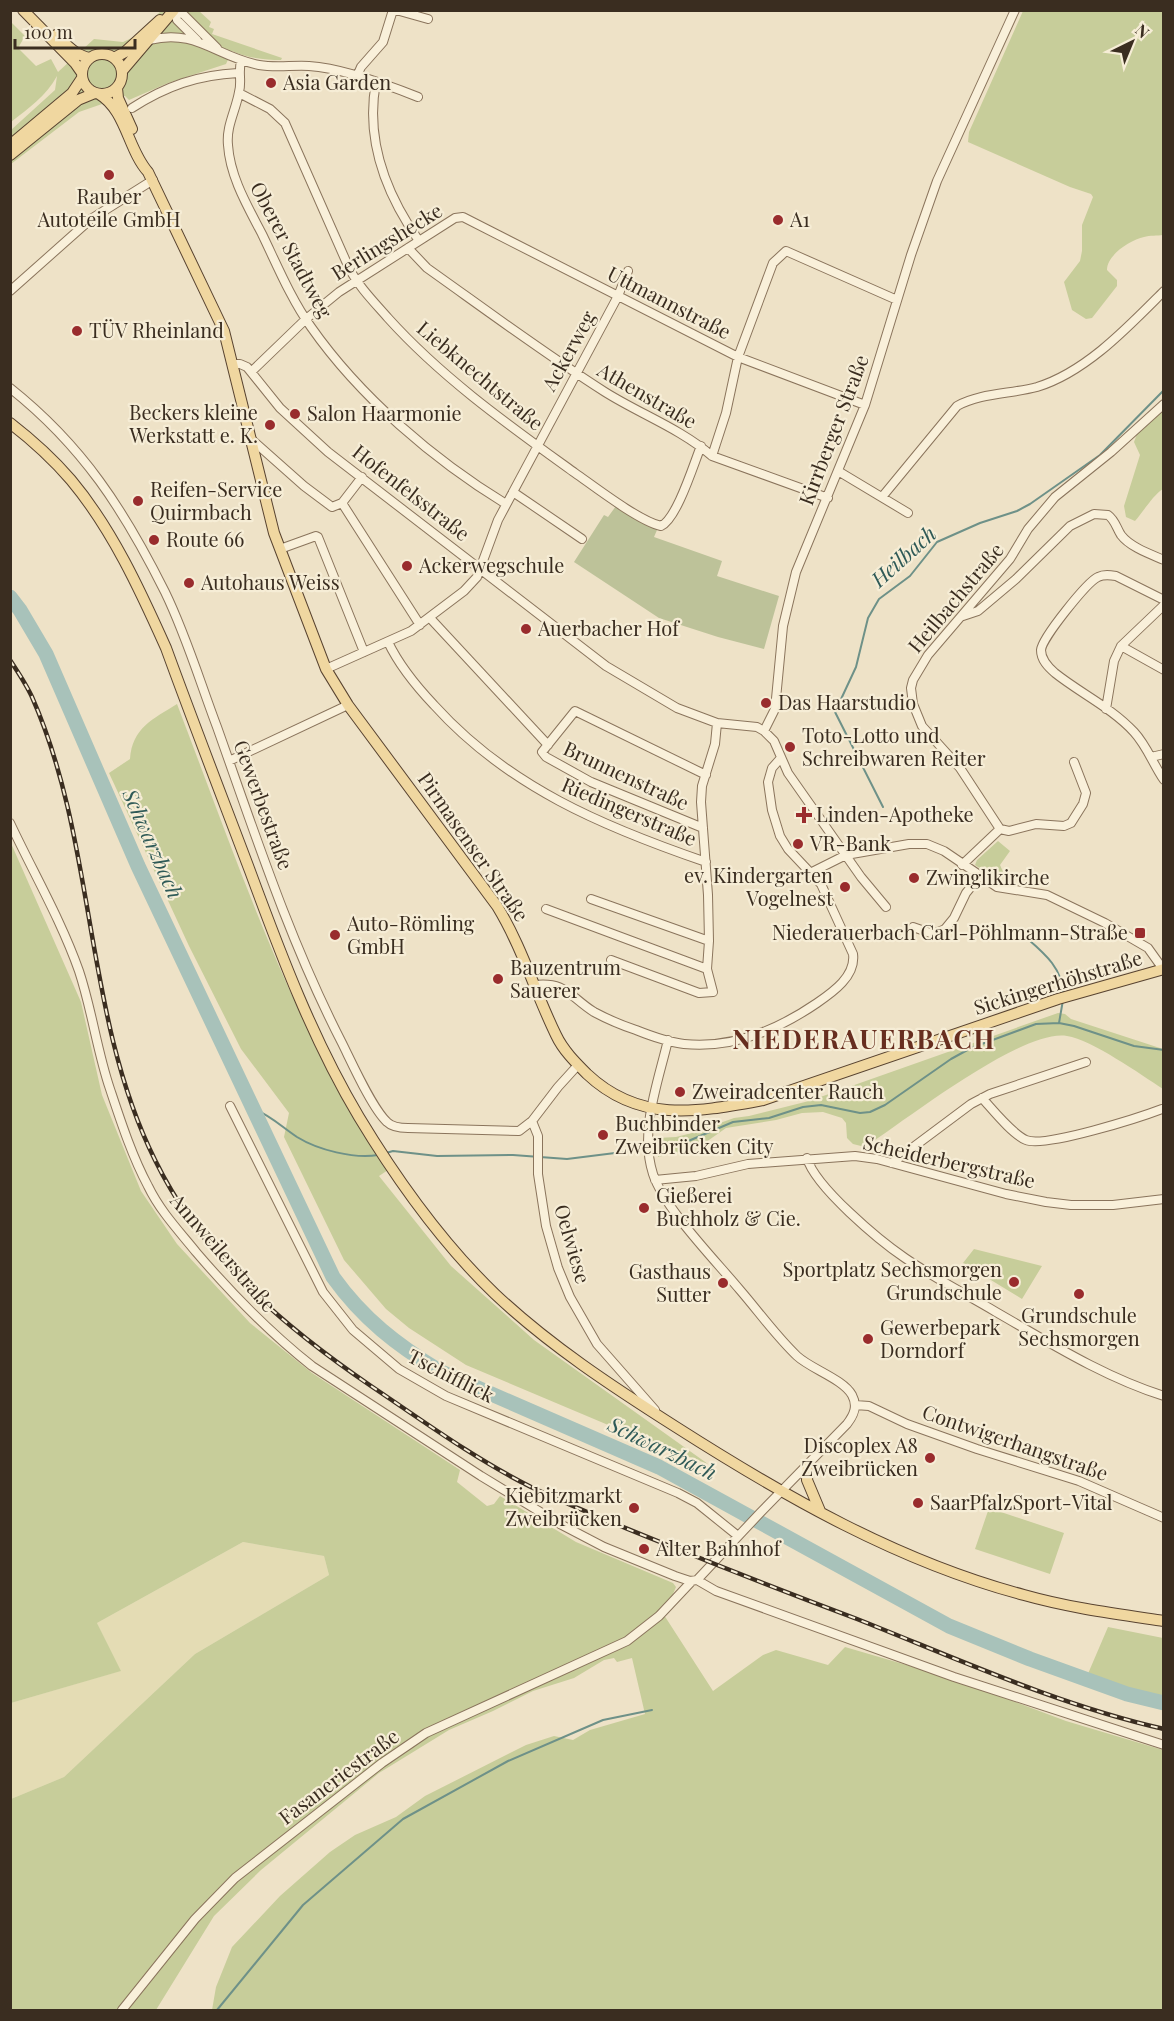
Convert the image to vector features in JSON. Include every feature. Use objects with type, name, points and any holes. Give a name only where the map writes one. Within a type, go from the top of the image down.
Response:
[{"type":"main road","points":[[23,10],[75,63],[88,88],[105,98],[113,108],[141,164],[149,171]]},
{"type":"main road","points":[[27,10],[74,51],[90,58],[102,54],[114,58],[122,55],[175,10]]},
{"type":"main road","points":[[10,155],[78,100],[97,94],[110,93],[117,88],[122,71],[175,10]]},
{"type":"main road","points":[[10,144],[72,93],[90,58]]},
{"type":"main road","points":[[114,58],[122,71]]},
{"type":"main road","points":[[117,88],[118,98],[149,171],[212,303],[226,338],[233,364]]},
{"type":"main road","name":"Pirmasenser Straße","points":[[233,364],[268,514],[326,669],[348,705],[498,906],[517,941],[534,985]]},
{"type":"main road","points":[[10,423],[42,450],[71,481],[88,503],[126,565],[166,648],[298,995],[358,1115],[435,1227],[496,1295],[575,1359],[663,1419],[782,1491],[892,1548],[974,1580],[1023,1595],[1086,1610],[1164,1622]]},
{"type":"main road","points":[[10,434],[42,450]]},
{"type":"main road","name":"Sickingerhöhstraße","points":[[534,985],[564,1050],[609,1091],[627,1101],[652,1109],[696,1111],[763,1100],[1058,999],[1163,969]]},
{"type":"main road","points":[[808,1465],[807,1480],[820,1511]]},
{"type":"street","points":[[175,10],[177,20],[202,44]]},
{"type":"street","points":[[175,10],[219,50]]},
{"type":"street","points":[[357,76],[361,67],[383,42],[395,10],[428,19]]},
{"type":"street","name":"Kirrberger Straße","points":[[765,731],[775,709],[783,626],[796,573],[865,405],[922,221],[952,145],[1014,10]]},
{"type":"street","points":[[150,40],[173,36],[219,50],[241,61],[275,67],[309,66],[357,76],[418,97]]},
{"type":"street","name":"Oberer Stadtweg","points":[[241,61],[238,73],[239,93],[232,113],[227,143],[233,171],[258,227],[306,319],[334,356],[378,404],[442,458],[507,504]]},
{"type":"street","points":[[132,108],[162,91],[196,78],[238,73]]},
{"type":"street","points":[[376,82],[375,135],[382,173],[401,215],[419,241]]},
{"type":"street","name":"Liebknechtstraße","points":[[239,93],[270,109],[285,123],[356,280],[430,361],[537,445],[624,506],[657,525],[666,524],[686,485],[700,446]]},
{"type":"street","points":[[10,291],[149,171]]},
{"type":"street","name":"Berlingshecke","points":[[251,372],[306,319],[356,280],[455,218],[463,217]]},
{"type":"street","name":"Uttmannstraße","points":[[463,217],[738,357],[865,405]]},
{"type":"street","name":"Athenstraße","points":[[408,248],[427,268],[576,373],[700,446],[712,456],[828,498]]},
{"type":"street","points":[[712,456],[726,413],[738,357],[773,263],[786,251],[897,300]]},
{"type":"street","name":"Ackerweg","points":[[326,669],[388,642],[420,625],[464,591],[481,570],[490,538],[537,445],[618,296],[628,271]]},
{"type":"street","points":[[882,497],[957,406],[973,400],[1036,387],[1060,377],[1114,340],[1164,291]]},
{"type":"street","name":"Hofenfelsstraße","points":[[233,364],[244,365],[294,422],[362,477],[578,645],[631,682],[677,708],[717,723],[757,727],[765,731]]},
{"type":"street","name":"Gewerbestraße","points":[[10,388],[45,417],[82,455],[132,530],[166,594],[195,665],[303,963],[380,1113],[388,1123],[408,1128],[519,1131],[532,1121]]},
{"type":"street","name":"Heilbachstraße","points":[[1000,829],[960,768],[922,726],[911,696],[913,680],[921,664],[1010,559],[1028,530],[1055,497],[1096,465],[1164,404]]},
{"type":"street","points":[[250,439],[332,507],[342,503],[362,477]]},
{"type":"street","points":[[838,471],[908,513]]},
{"type":"street","points":[[513,492],[582,539]]},
{"type":"street","points":[[342,503],[420,625]]},
{"type":"street","points":[[962,616],[978,611],[1016,579],[1061,533],[1094,514],[1108,514],[1126,539],[1164,560]]},
{"type":"street","points":[[280,549],[318,537],[364,652]]},
{"type":"street","points":[[1164,600],[1116,576],[1102,575],[1090,583],[1045,638],[1041,652],[1047,665],[1065,681],[1135,732],[1164,780]]},
{"type":"street","points":[[1106,709],[1114,661],[1121,646],[1164,605]]},
{"type":"street","name":"Brunnenstraße","points":[[430,618],[548,745],[542,754],[591,782],[703,828]]},
{"type":"street","name":"Riedingerstraße","points":[[388,642],[407,675],[451,724],[516,776],[573,810],[706,862]]},
{"type":"street","points":[[1121,646],[1164,670]]},
{"type":"street","points":[[229,760],[348,705]]},
{"type":"street","points":[[548,745],[575,711],[706,775]]},
{"type":"street","points":[[611,960],[699,993],[712,992],[707,969],[709,941],[701,792],[711,761],[717,723]]},
{"type":"street","points":[[765,731],[774,741],[780,759],[861,878],[886,907]]},
{"type":"street","points":[[1151,757],[1164,754]]},
{"type":"street","points":[[534,985],[552,983],[560,986],[606,1019],[683,1044],[710,1044],[758,1034],[780,1025],[834,990],[843,981],[854,963],[854,954],[821,884],[788,849],[780,836],[775,822],[768,782],[772,768],[780,759]]},
{"type":"street","points":[[962,865],[1000,829],[1009,831],[1036,824],[1064,826],[1071,823],[1083,804],[1086,793],[1074,762]]},
{"type":"street","name":"Annweilerstraße","points":[[10,823],[78,970],[110,1090],[128,1141],[148,1187],[162,1210],[223,1284],[259,1321],[312,1366],[481,1476],[560,1524],[604,1547],[675,1576],[695,1580]]},
{"type":"street","points":[[812,873],[846,855],[909,844],[927,844],[944,851],[979,877],[997,887],[1047,895],[1071,905],[1141,943],[1154,954],[1163,969]]},
{"type":"street","points":[[913,927],[933,933],[945,929],[954,918],[966,893],[979,877]]},
{"type":"street","points":[[591,899],[709,941]]},
{"type":"street","points":[[546,909],[707,969]]},
{"type":"street","points":[[668,1041],[652,1109],[648,1138],[655,1180],[687,1228],[789,1347],[814,1369],[849,1392],[855,1405],[853,1416],[695,1580],[716,1591],[965,1681],[1164,1745]]},
{"type":"street","points":[[892,1163],[982,1098],[1008,1087],[1086,1062]]},
{"type":"street","points":[[532,1121],[578,1065]]},
{"type":"street","points":[[982,1098],[1022,1138],[1034,1142],[1052,1140],[1162,1109]]},
{"type":"street","name":"Tschifflick","points":[[230,1106],[323,1292],[353,1330],[399,1369],[446,1396],[678,1493],[741,1533]]},
{"type":"street","name":"Oelwiese","points":[[532,1121],[538,1136],[538,1168],[546,1226],[558,1268],[570,1297],[597,1344],[663,1419]]},
{"type":"street","name":"Scheiderbergstraße","points":[[655,1180],[696,1176],[748,1164],[855,1156],[892,1163],[1006,1194],[1046,1202],[1071,1205],[1113,1205],[1164,1199]]},
{"type":"street","points":[[807,1158],[814,1174],[826,1187],[907,1260],[1075,1357],[1124,1381],[1164,1396]]},
{"type":"street","name":"Contwigerhangstraße","points":[[855,1405],[869,1406],[907,1424],[1079,1481],[1164,1518]]},
{"type":"street","name":"Fasaneriestraße","points":[[123,2010],[195,1919],[222,1890],[382,1762],[435,1729],[627,1641],[659,1616],[695,1580]]},
{"type":"shaded area","points":[[243,1542],[324,1556],[329,1575],[195,1654],[64,1777],[11,1799],[11,1703],[120,1671],[97,1623]]},
{"type":"green space","points":[[161,11],[199,11],[211,22],[209,27],[214,29],[212,34],[282,58],[281,60],[269,60],[232,51],[226,64],[168,83],[129,100],[125,96],[79,112],[11,164],[11,130],[55,90],[57,76],[31,107],[11,122],[11,22],[25,36],[18,48],[36,66],[51,59],[58,72],[94,39],[123,42],[134,37]]},
{"type":"green space","points":[[1023,11],[1163,11],[1163,235],[1138,239],[1115,254],[1107,270],[1117,280],[1117,286],[1092,318],[1086,319],[1072,310],[1064,282],[1080,261],[1082,225],[1093,197],[1091,194],[968,142],[969,132]]},
{"type":"green space","points":[[1163,406],[1163,489],[1135,521],[1126,517],[1124,506],[1140,455],[1134,442],[1137,434]]},
{"type":"green space","points":[[616,506],[657,530],[654,537],[722,561],[717,576],[779,596],[764,649],[659,618],[574,562],[604,515],[608,517]]},
{"type":"green space","points":[[177,704],[245,884],[295,1002],[354,1116],[388,1170],[379,1176],[451,1266],[534,1340],[708,1464],[639,1438],[466,1365],[409,1328],[386,1309],[344,1260],[284,1137],[289,1113],[241,1049],[189,946],[109,773],[130,759],[139,732]]},
{"type":"green space","points":[[10,841],[81,1002],[102,1095],[141,1191],[177,1244],[250,1323],[312,1373],[460,1470],[457,1482],[487,1506],[494,1504],[500,1496],[576,1542],[673,1583],[676,1587],[664,1615],[713,1691],[763,1655],[776,1650],[828,1665],[845,1647],[951,1678],[1066,1721],[1163,1750],[1163,2010],[212,2010],[216,1987],[232,1947],[280,1896],[330,1852],[355,1835],[396,1817],[425,1796],[526,1745],[554,1736],[573,1740],[590,1730],[645,1714],[632,1658],[617,1662],[614,1658],[604,1660],[574,1678],[533,1691],[449,1730],[379,1773],[261,1870],[214,1916],[156,2010],[11,2010],[11,1799],[64,1777],[195,1654],[329,1575],[324,1556],[243,1542],[97,1623],[121,1671],[11,1703]]},
{"type":"green space","points":[[998,841],[1010,851],[1000,865],[1004,874],[996,879],[975,865],[977,860]]},
{"type":"green space","points":[[1058,1013],[1163,1049],[1163,1089],[1116,1058],[1089,1044],[1067,1036],[1047,1037],[995,1060],[965,1078],[865,1147],[853,1144],[847,1138],[846,1123],[842,1118],[823,1112],[802,1113],[776,1120],[726,1128],[699,1147],[658,1157],[657,1138],[676,1137],[734,1118],[809,1101]]},
{"type":"green space","name":"Sportplatz Sechsmorgen Grundschule","points":[[974,1249],[1042,1266],[1022,1299],[963,1263]]},
{"type":"green space","points":[[989,1508],[1064,1533],[1050,1574],[975,1549]]},
{"type":"green space","points":[[1108,1627],[1163,1638],[1163,1699],[1128,1691],[1087,1676]]},
{"type":"waterway","name":"Heilbach","points":[[883,807],[835,712],[856,667],[868,618],[879,599],[910,576],[937,542],[980,523],[1017,511],[1100,455],[1164,390]]},
{"type":"waterway","name":"Schwarzbach","points":[[10,597],[46,654],[138,866],[333,1277],[356,1306],[395,1341],[441,1372],[659,1467],[949,1626],[1030,1659],[1127,1694],[1164,1703]]},
{"type":"waterway","name":"Heilbach","points":[[1021,933],[1043,952],[1055,967],[1062,984],[1063,994]]},
{"type":"waterway","name":"Heilbach","points":[[1059,1023],[1063,1000]]},
{"type":"waterway","name":"Schwarzbach","points":[[652,1148],[686,1142],[733,1122],[769,1118],[803,1107],[821,1105],[860,1113],[870,1112],[885,1105],[951,1059],[971,1048],[1036,1024],[1059,1023],[1074,1026],[1134,1046],[1164,1050]]},
{"type":"waterway","name":"Schwarzbach","points":[[254,1109],[315,1146],[358,1156],[378,1155]]},
{"type":"waterway","name":"Schwarzbach","points":[[386,1153],[393,1151],[437,1156],[513,1155],[567,1159],[647,1149]]},
{"type":"waterway","points":[[217,2010],[303,1905],[403,1819],[508,1761],[603,1720],[652,1710]]},
{"type":"railway","points":[[10,660],[32,697],[53,753],[69,811],[102,989],[115,1047],[132,1105],[155,1160],[174,1195],[221,1259],[277,1314],[338,1363],[430,1426],[510,1476],[548,1495],[689,1554],[1009,1680],[1086,1707],[1164,1729]]},
{"type":"place","name":"Asia Garden","points":[[271,83]]},
{"type":"place","name":"Rauber Autoteile GmbH","points":[[109,175]]},
{"type":"place","name":"A1","points":[[778,220]]},
{"type":"place","name":"TÜV Rheinland","points":[[77,331]]},
{"type":"place","name":"Salon Haarmonie","points":[[295,414]]},
{"type":"place","name":"Beckers kleine Werkstatt e. K.","points":[[270,425]]},
{"type":"place","name":"Reifen-Service Quirmbach","points":[[138,501]]},
{"type":"place","name":"Route 66","points":[[154,540]]},
{"type":"place","name":"Ackerwegschule","points":[[407,566]]},
{"type":"place","name":"Autohaus Weiss","points":[[189,583]]},
{"type":"place","name":"Auerbacher Hof","points":[[526,629]]},
{"type":"place","name":"Das Haarstudio","points":[[766,703]]},
{"type":"place","name":"Toto-Lotto und Schreibwaren Reiter","points":[[790,747]]},
{"type":"place","name":"Linden-Apotheke","points":[[804,815]]},
{"type":"place","name":"VR-Bank","points":[[798,844]]},
{"type":"place","name":"Zwinglikirche","points":[[914,878]]},
{"type":"place","name":"ev. Kindergarten Vogelnest","points":[[845,887]]},
{"type":"place","name":"Niederauerbach Carl-Pöhlmann-Straße","points":[[1140,933]]},
{"type":"place","name":"Auto-Römling GmbH","points":[[335,935]]},
{"type":"place","name":"Bauzentrum Sauerer","points":[[498,979]]},
{"type":"place","name":"Zweiradcenter Rauch","points":[[680,1092]]},
{"type":"place","name":"Buchbinder Zweibrücken City","points":[[603,1135]]},
{"type":"place","name":"Gießerei Buchholz & Cie.","points":[[644,1208]]},
{"type":"place","name":"Sportplatz Sechsmorgen Grundschule","points":[[1014,1282]]},
{"type":"place","name":"Gasthaus Sutter","points":[[723,1283]]},
{"type":"place","name":"Grundschule Sechsmorgen","points":[[1079,1294]]},
{"type":"place","name":"Gewerbepark Dorndorf","points":[[868,1339]]},
{"type":"place","name":"Discoplex A8 Zweibrücken","points":[[930,1458]]},
{"type":"place","name":"SaarPfalzSport-Vital","points":[[918,1503]]},
{"type":"place","name":"Kiebitzmarkt Zweibrücken","points":[[634,1508]]},
{"type":"place","name":"Alter Bahnhof","points":[[644,1549]]},
{"type":"district","name":"NIEDERAUERBACH","points":[[864,1040]]}]
